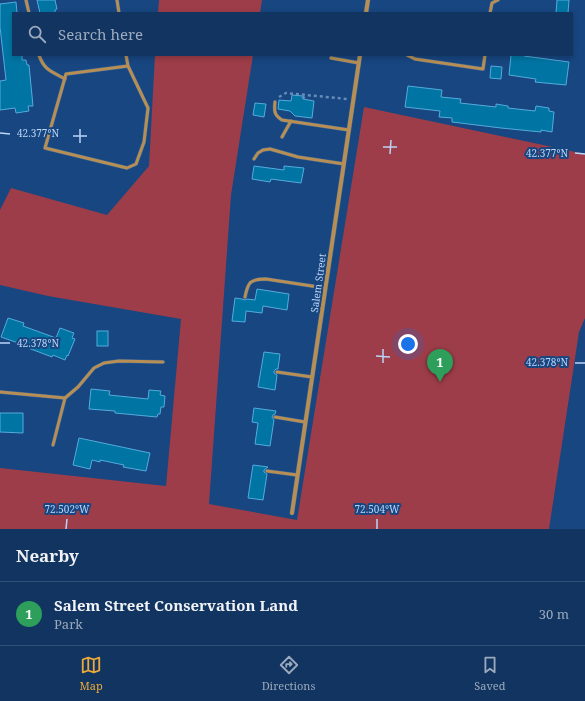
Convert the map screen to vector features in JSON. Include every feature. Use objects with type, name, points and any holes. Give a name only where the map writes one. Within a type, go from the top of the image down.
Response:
[{"type":"street","points":[[366,12],[368,0]]},
{"type":"street","name":"Salem Street","points":[[292,513],[360,56]]},
{"type":"lane","points":[[26,0],[29,12]]},
{"type":"lane","points":[[117,0],[119,12]]},
{"type":"lane","points":[[490,12],[492,4],[498,0]]},
{"type":"lane","points":[[39,56],[46,69],[65,79]]},
{"type":"lane","points":[[126,56],[128,66],[148,108],[144,142],[136,164],[127,168],[44,148],[66,74],[128,66]]},
{"type":"lane","points":[[409,56],[415,59],[483,69],[485,56]]},
{"type":"lane","points":[[331,58],[359,62]]},
{"type":"lane","points":[[275,102],[275,115],[282,120],[349,130]]},
{"type":"lane","points":[[282,137],[291,121]]},
{"type":"lane","points":[[254,159],[263,150],[270,149],[298,157],[344,164]]},
{"type":"lane","points":[[246,297],[249,283],[256,279],[266,279],[325,288]]},
{"type":"lane","points":[[53,445],[65,398],[78,387],[94,368],[104,363],[119,361],[163,362]]},
{"type":"lane","points":[[277,372],[312,378]]},
{"type":"lane","points":[[0,392],[65,398]]},
{"type":"lane","points":[[275,417],[305,422]]},
{"type":"lane","points":[[267,471],[297,475]]},
{"type":"path","points":[[275,102],[279,97],[286,93],[353,99]]},
{"type":"path","points":[[303,99],[305,95]]},
{"type":"shaded area","points":[[159,0],[262,0],[260,12],[158,12]]},
{"type":"shaded area","points":[[155,56],[253,56],[231,195],[209,504],[297,520],[364,107],[585,154],[585,318],[579,332],[549,529],[0,529],[0,468],[166,486],[181,319],[48,296],[0,285],[0,210],[11,188],[107,215],[149,166]]},
{"type":"building","points":[[37,0],[55,0],[57,9],[55,12],[40,12]]},
{"type":"building","points":[[557,0],[569,0],[568,12],[556,12]]},
{"type":"building","points":[[16,2],[17,12],[12,12],[12,56],[22,56],[22,60],[26,60],[27,65],[29,65],[33,106],[28,106],[29,111],[16,113],[15,108],[0,110],[0,81],[6,80],[0,27],[0,4]]},
{"type":"building","points":[[511,56],[524,56],[569,62],[566,85],[535,82],[536,79],[509,75]]},
{"type":"building","points":[[491,66],[502,67],[501,79],[490,78]]},
{"type":"building","points":[[408,86],[442,90],[441,97],[461,99],[460,103],[496,107],[496,104],[508,106],[508,108],[535,111],[536,106],[549,108],[549,111],[554,112],[552,132],[452,122],[452,118],[439,117],[440,111],[405,107]]},
{"type":"building","points":[[292,95],[303,96],[303,99],[314,101],[312,118],[295,116],[290,111],[278,109],[279,100],[291,101]]},
{"type":"building","points":[[255,103],[266,104],[264,117],[253,115]]},
{"type":"building","points":[[254,166],[284,170],[284,166],[304,168],[301,183],[271,179],[270,182],[252,179]]},
{"type":"building","points":[[257,289],[289,294],[287,310],[263,306],[262,313],[246,311],[245,322],[232,321],[235,298],[255,300]]},
{"type":"building","points":[[8,318],[24,323],[23,326],[56,338],[60,328],[74,333],[72,338],[75,339],[68,356],[67,355],[65,360],[53,355],[52,357],[1,337]]},
{"type":"building","points":[[97,331],[108,331],[108,346],[97,346]]},
{"type":"building","points":[[264,352],[280,354],[278,369],[274,371],[277,375],[275,390],[258,387]]},
{"type":"building","points":[[91,389],[110,391],[109,395],[148,399],[149,390],[161,391],[160,395],[165,396],[164,407],[161,407],[160,414],[158,414],[157,417],[89,409]]},
{"type":"building","points":[[254,408],[276,411],[272,417],[274,420],[270,446],[255,444],[258,423],[252,422]]},
{"type":"building","points":[[0,413],[23,413],[23,433],[0,432]]},
{"type":"building","points":[[79,438],[150,453],[146,471],[123,467],[124,465],[100,460],[100,462],[92,460],[90,469],[73,465]]},
{"type":"building","points":[[253,465],[268,467],[264,470],[267,474],[263,500],[248,498]]},
{"type":"place","name":"Salem Street Conservation Land","points":[[440,382]]}]
